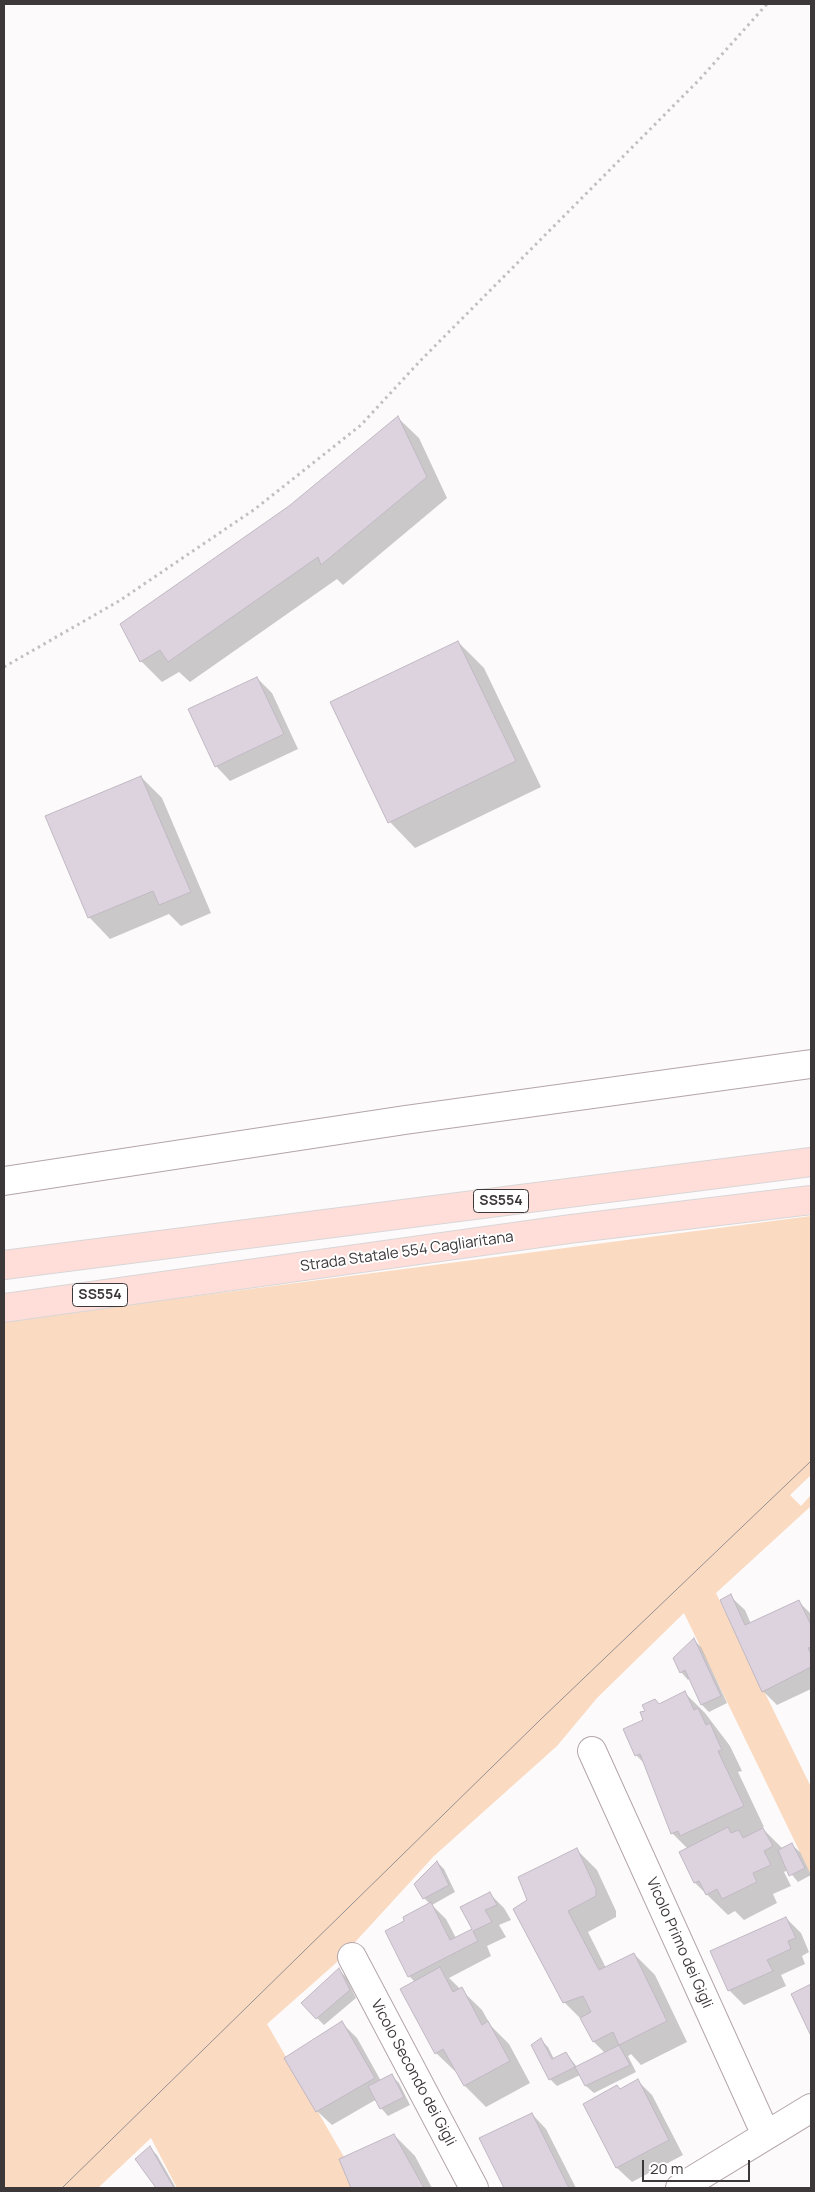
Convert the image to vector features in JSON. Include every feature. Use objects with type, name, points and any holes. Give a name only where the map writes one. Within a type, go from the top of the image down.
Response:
[{"type":"main road","name":"SS554","points":[[4,1265],[811,1162]]},
{"type":"main road","name":"Strada Statale 554 Cagliaritana","points":[[4,1308],[570,1229],[811,1200]]},
{"type":"street","points":[[4,1181],[405,1120],[811,1064]]},
{"type":"street","name":"Vicolo Primo dei Gigli","points":[[592,1751],[766,2136]]},
{"type":"street","name":"Vicolo Secondo dei Gigli","points":[[352,1958],[474,2188]]},
{"type":"street","points":[[680,2188],[811,2108]]},
{"type":"path","points":[[4,667],[127,596],[255,509],[361,425],[420,360],[692,87],[767,4]]},
{"type":"shaded area","points":[[811,1216],[811,1475],[790,1495],[801,1506],[811,1495],[811,1506],[716,1593],[811,1787],[811,1875],[684,1613],[597,1698],[557,1746],[434,1856],[336,1963],[267,2024],[362,2188],[177,2188],[151,2138],[98,2188],[4,2188],[4,1321]]},
{"type":"building","points":[[398,416],[427,477],[321,565],[318,557],[168,662],[160,650],[140,662],[120,624],[289,506]]},
{"type":"building","points":[[458,641],[516,761],[388,823],[330,702]]},
{"type":"building","points":[[257,677],[284,734],[215,767],[188,709]]},
{"type":"building","points":[[141,776],[191,892],[159,905],[153,891],[88,918],[45,816]]},
{"type":"building","points":[[731,1594],[745,1625],[799,1600],[811,1625],[811,1647],[808,1648],[811,1654],[811,1667],[762,1692],[720,1600]]},
{"type":"building","points":[[694,1638],[721,1696],[701,1705],[685,1670],[680,1673],[673,1658]]},
{"type":"building","points":[[685,1691],[694,1710],[698,1708],[706,1725],[710,1723],[722,1750],[718,1751],[744,1806],[680,1836],[678,1831],[671,1834],[640,1754],[635,1756],[623,1729],[643,1720],[640,1712],[645,1711],[642,1705],[655,1699],[659,1704]]},
{"type":"building","points":[[728,1827],[731,1833],[739,1830],[743,1838],[763,1828],[773,1846],[764,1851],[771,1865],[753,1873],[757,1882],[722,1899],[717,1889],[706,1895],[699,1881],[694,1883],[679,1852]]},
{"type":"building","points":[[792,1843],[805,1868],[789,1876],[778,1850]]},
{"type":"building","points":[[577,1848],[596,1889],[596,1896],[568,1911],[599,1970],[634,1953],[667,2021],[619,2045],[613,2032],[593,2042],[580,2018],[591,2012],[583,1996],[563,2003],[513,1909],[527,1900],[518,1877]]},
{"type":"building","points":[[437,1861],[449,1885],[423,1899],[414,1884]]},
{"type":"building","points":[[490,1892],[497,1905],[485,1910],[492,1922],[473,1931],[478,1941],[408,1977],[385,1931],[404,1921],[403,1917],[431,1902],[450,1940],[472,1929],[460,1907]]},
{"type":"building","points":[[786,1917],[796,1938],[788,1941],[791,1949],[767,1960],[773,1971],[728,1991],[710,1951]]},
{"type":"building","points":[[440,1967],[453,1992],[462,1987],[482,2025],[488,2021],[510,2061],[464,2086],[443,2049],[435,2054],[400,1989]]},
{"type":"building","points":[[339,1968],[350,1990],[316,2019],[301,2003]]},
{"type":"building","points":[[811,1984],[811,2036],[791,1994]]},
{"type":"building","points":[[342,2021],[375,2078],[316,2112],[284,2058]]},
{"type":"building","points":[[541,2038],[552,2059],[566,2052],[575,2067],[549,2080],[531,2045]]},
{"type":"building","points":[[619,2045],[630,2065],[585,2086],[575,2067]]},
{"type":"building","points":[[392,2074],[404,2097],[380,2109],[368,2086]]},
{"type":"building","points":[[638,2079],[669,2140],[616,2168],[583,2104],[617,2085],[620,2089]]},
{"type":"building","points":[[532,2113],[569,2188],[504,2188],[479,2138]]},
{"type":"building","points":[[394,2134],[424,2188],[351,2188],[339,2159]]},
{"type":"building","points":[[150,2146],[174,2188],[156,2188],[135,2159]]},
{"type":"tram line","points":[[62,2188],[539,1721],[811,1461]]}]
